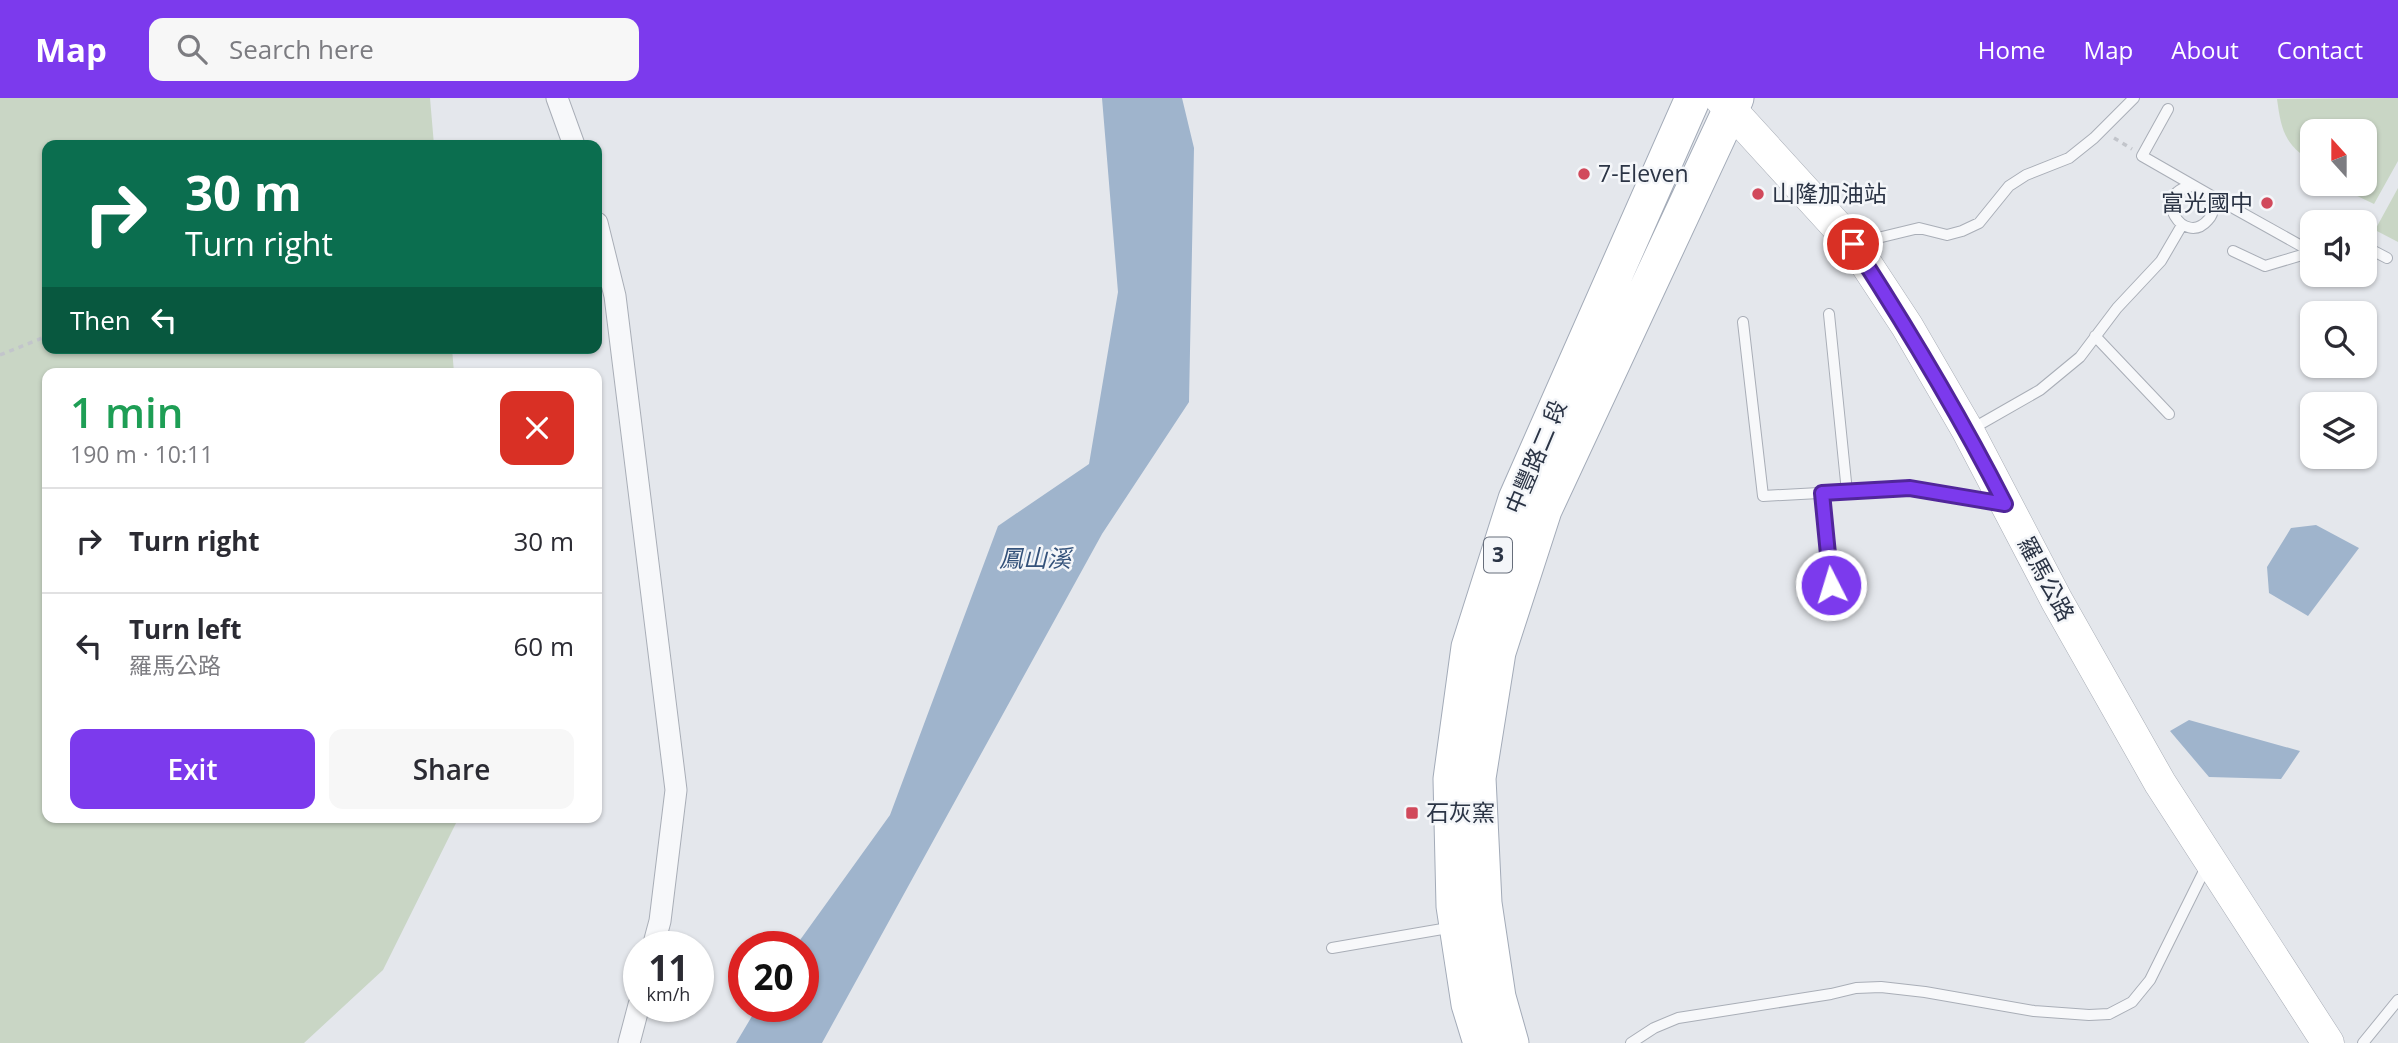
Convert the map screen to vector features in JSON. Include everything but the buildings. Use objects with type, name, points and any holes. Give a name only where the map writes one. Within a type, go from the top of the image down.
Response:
[{"type":"main road","name":"中豐路二 段","points":[[1511,1043],[1498,997],[1466,805],[1451,779],[1469,647],[1516,499],[1693,98]]},
{"type":"main road","name":"中豐路二 段","points":[[1481,1043],[1469,1004],[1454,906],[1466,805],[1478,778],[1497,652],[1544,510],[1729,102]]},
{"type":"main road","name":"羅馬公路","points":[[1729,102],[1853,244],[1906,326],[1968,431],[2057,601],[2153,771],[2328,1043]]},
{"type":"street","points":[[557,98],[572,140]]},
{"type":"street","points":[[602,243],[615,296],[676,790],[657,931]]},
{"type":"street","points":[[629,1043],[635,1022]]},
{"type":"lane","points":[[1853,244],[1919,228],[1947,235],[1979,223],[2009,186],[2069,158],[2134,98]]},
{"type":"lane","points":[[2168,109],[2142,156],[2300,245]]},
{"type":"lane","points":[[2192,186],[2179,191],[2172,202],[2173,215],[2182,225],[2196,228],[2208,221],[2213,208],[2210,195]]},
{"type":"lane","points":[[1968,431],[2040,390],[2080,357],[2116,308],[2161,261],[2182,225]]},
{"type":"lane","points":[[2232,251],[2265,266],[2300,256]]},
{"type":"lane","points":[[2377,253],[2387,258]]},
{"type":"lane","points":[[1829,314],[1847,492]]},
{"type":"lane","points":[[1743,322],[1763,496],[1910,488],[2005,504]]},
{"type":"lane","points":[[2095,337],[2169,414]]},
{"type":"lane","points":[[1822,493],[1831,585]]},
{"type":"lane","points":[[1631,1043],[1654,1028],[1678,1018],[1856,988],[1881,987],[1925,992],[2034,1011],[2109,1014],[2132,1002],[2150,980],[2210,860]]},
{"type":"lane","points":[[1332,948],[1457,927]]},
{"type":"lane","points":[[2363,1043],[2398,1000]]},
{"type":"path","points":[[2102,130],[2142,156]]},
{"type":"path","points":[[0,355],[42,339]]},
{"type":"green space","points":[[0,98],[430,98],[434,140],[42,140],[42,354],[452,354],[454,368],[42,368],[42,823],[456,823],[383,970],[304,1043],[0,1043]]},
{"type":"green space","points":[[2398,98],[2398,161],[2374,204],[2357,196],[2377,196],[2377,119],[2300,119],[2300,153],[2285,135],[2277,99]]},
{"type":"green space","points":[[2398,188],[2398,242],[2377,231]]},
{"type":"water","name":"鳳山溪","points":[[1102,98],[1182,98],[1194,148],[1189,402],[1102,534],[822,1043],[736,1043],[748,1022],[819,1022],[819,931],[807,931],[890,815],[998,526],[1089,464],[1118,292]]},
{"type":"water","points":[[2316,525],[2359,548],[2308,616],[2269,593],[2267,567],[2291,528]]},
{"type":"water","points":[[2189,720],[2300,751],[2281,779],[2209,777],[2170,731]]},
{"type":"place","name":"7-Eleven","points":[[1584,174]]},
{"type":"place","name":"山隆加油站","points":[[1758,194]]},
{"type":"place","name":"富光國中","points":[[2267,203]]},
{"type":"place","name":"石灰窯","points":[[1412,813]]},
{"type":"route","points":[[1831,585],[1822,493],[1910,488],[2005,504],[1968,431],[1906,326],[1853,244]]}]
